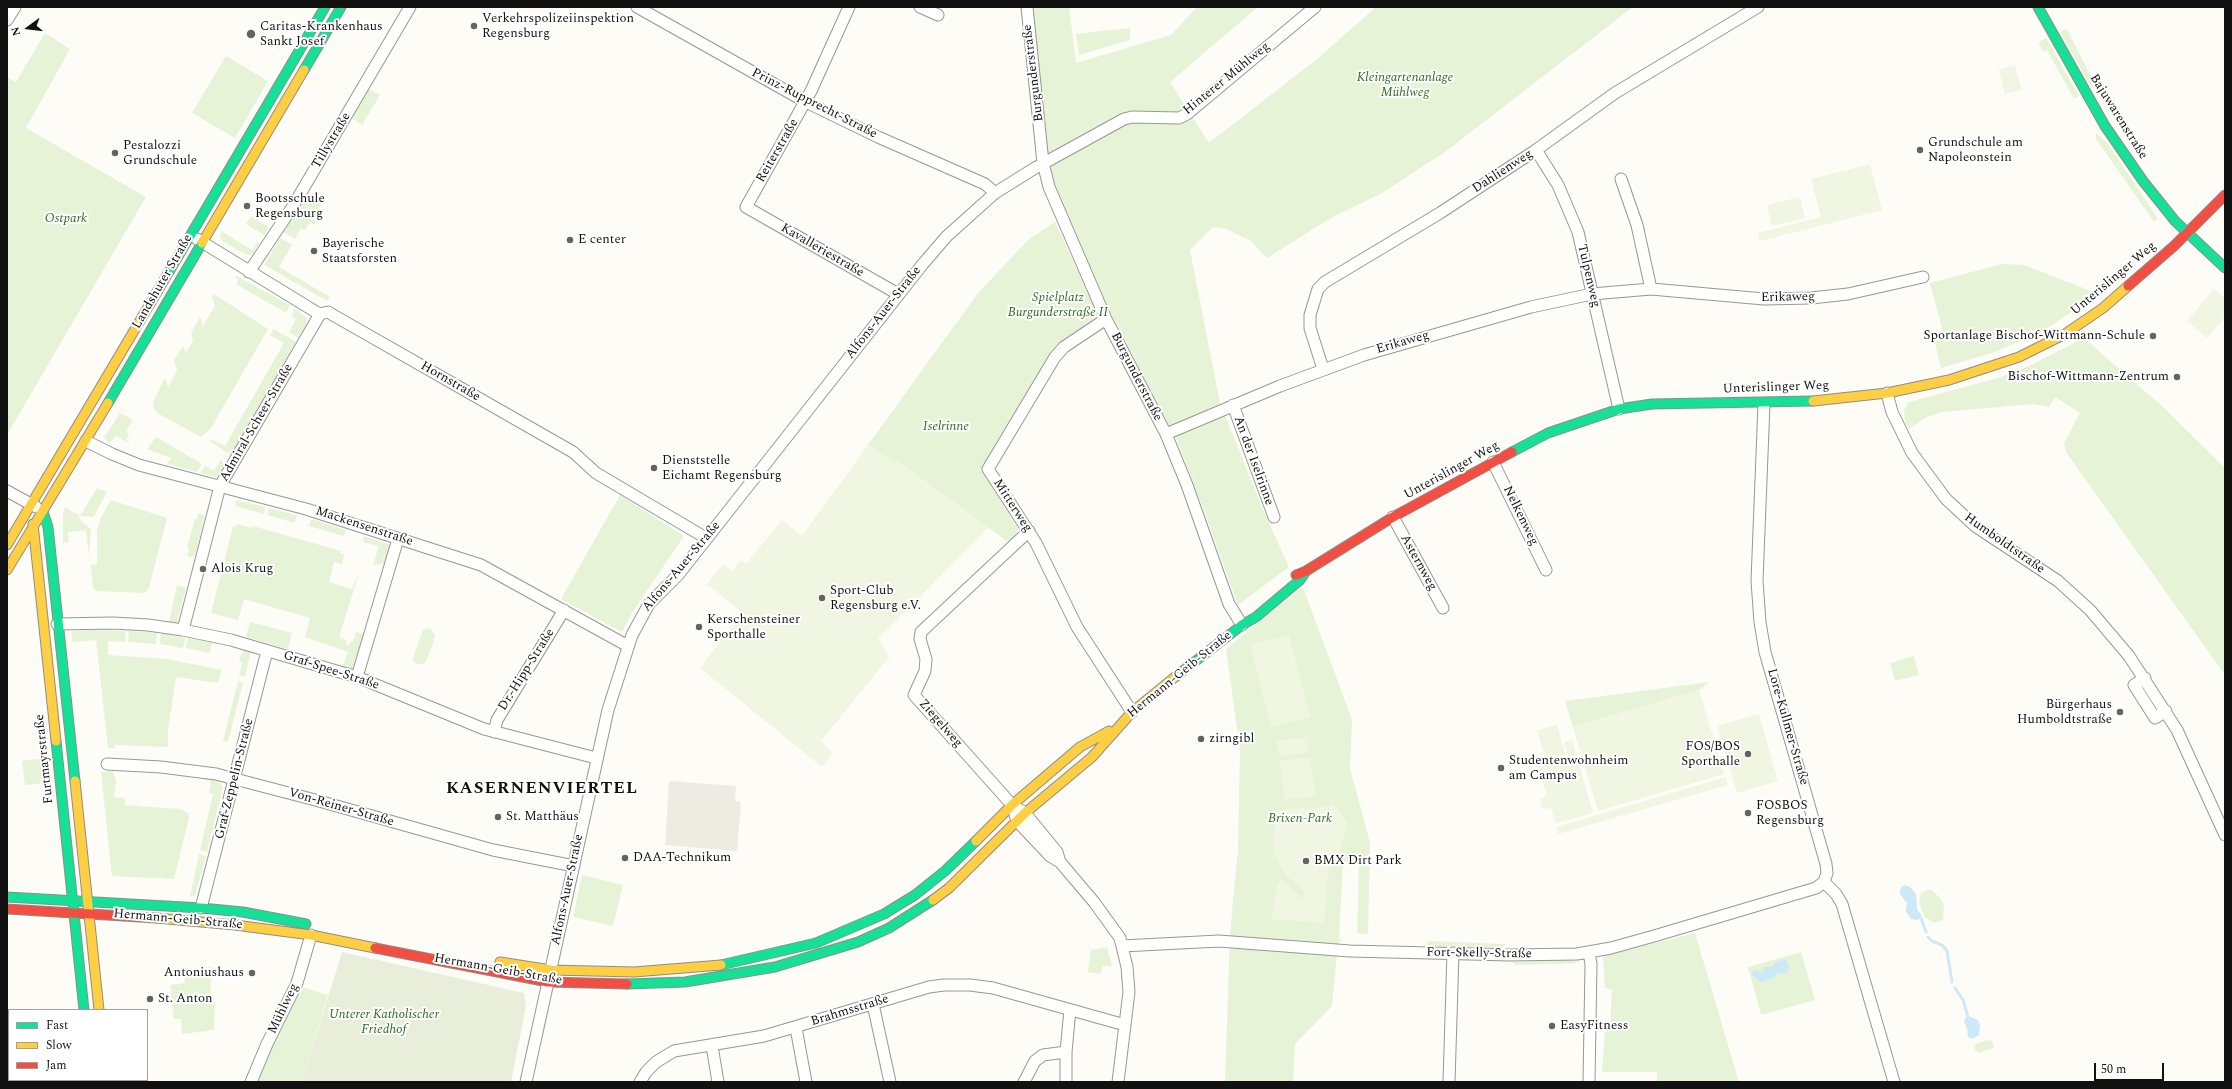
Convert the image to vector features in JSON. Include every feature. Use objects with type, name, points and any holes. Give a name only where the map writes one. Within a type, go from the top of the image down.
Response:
[{"type":"street","points":[[7,20],[15,7]]},
{"type":"street","name":"Landshuter Straße","points":[[7,545],[325,7]]},
{"type":"street","name":"Landshuter Straße","points":[[8,568],[86,440],[341,7]]},
{"type":"street","name":"Tillystraße","points":[[249,272],[293,206],[410,7]]},
{"type":"street","name":"Prinz-Rupprecht-Straße","points":[[637,7],[806,102],[878,137],[986,184],[995,193]]},
{"type":"street","name":"Reiterstraße","points":[[746,207],[806,102],[849,7]]},
{"type":"street","points":[[920,7],[938,15]]},
{"type":"street","name":"Burgunderstraße","points":[[1027,7],[1043,163],[1057,207],[1106,319],[1166,434],[1187,485],[1229,604],[1242,625]]},
{"type":"street","name":"Hinterer Mühlweg","points":[[1043,163],[1124,119],[1132,117],[1178,118],[1187,114],[1315,7]]},
{"type":"street","name":"Dahlienweg","points":[[1323,369],[1313,340],[1310,315],[1318,289],[1325,282],[1440,213],[1536,150],[1615,94],[1758,7]]},
{"type":"street","name":"Bajuwarenstraße","points":[[2038,7],[2109,132],[2163,208],[2225,268]]},
{"type":"street","name":"Tulpenweg","points":[[1536,150],[1558,185],[1578,232],[1619,409]]},
{"type":"street","name":"Alfons-Auer-Straße","points":[[526,1082],[574,866],[596,758],[608,710],[628,646],[637,624],[646,608],[659,592],[678,575],[898,294],[947,236],[995,193],[1043,163]]},
{"type":"street","points":[[1621,179],[1637,225],[1651,289]]},
{"type":"street","name":"Unterislinger Weg","points":[[1242,625],[1251,611],[1296,575],[1306,571],[1393,517],[1493,462],[1559,429],[1619,409],[1673,402],[1764,404],[1887,393],[1949,380],[1991,368],[2045,346],[2083,323],[2104,308],[2225,195]]},
{"type":"street","name":"Kavalleriestraße","points":[[746,207],[898,294]]},
{"type":"street","name":"Hornstraße","points":[[190,235],[320,314],[328,312],[573,452],[596,473],[706,538]]},
{"type":"street","name":"Erikaweg","points":[[1166,434],[1323,369],[1480,321],[1592,294],[1651,289],[1764,299],[1786,299],[1848,294],[1923,278]]},
{"type":"street","name":"Admiral-Scheer-Straße","points":[[183,630],[220,486],[320,314]]},
{"type":"street","name":"Mitterweg","points":[[1106,319],[1064,347],[1055,357],[988,469],[1029,531],[1070,615],[1132,712]]},
{"type":"street","name":"Humboldtstraße","points":[[1887,393],[1892,412],[1909,448],[1927,476],[1946,499],[1975,526],[2058,581],[2100,622],[2145,678],[2177,730],[2225,835]]},
{"type":"street","name":"Lore-Kullmer-Straße","points":[[1764,404],[1757,581],[1760,622],[1765,652],[1826,864],[1827,873],[1824,882]]},
{"type":"street","name":"An der Iselrinne","points":[[1233,405],[1274,517]]},
{"type":"street","name":"Mackensenstraße","points":[[86,440],[112,454],[139,465],[306,508],[481,565],[628,646]]},
{"type":"street","name":"Nelkenweg","points":[[1493,462],[1546,570]]},
{"type":"street","points":[[7,491],[43,512]]},
{"type":"street","name":"Furtmayrstraße","points":[[31,504],[40,578],[84,1009]]},
{"type":"street","name":"Furtmayrstraße","points":[[43,512],[48,527],[86,900],[99,1009]]},
{"type":"street","name":"Asternweg","points":[[1393,517],[1443,608]]},
{"type":"street","name":"Ziegelweg","points":[[1012,805],[914,695],[926,671],[926,659],[920,639],[921,632],[1029,531]]},
{"type":"street","points":[[357,677],[398,539]]},
{"type":"street","points":[[8,568],[25,567],[40,578]]},
{"type":"street","name":"Dr.-Hipp-Straße","points":[[494,732],[497,720],[564,610]]},
{"type":"street","name":"Graf-Spee-Straße","points":[[57,624],[113,623],[183,630],[267,651],[357,677],[494,732],[596,758]]},
{"type":"street","name":"Hermann-Geib-Straße","points":[[7,897],[72,899],[243,912],[314,931],[548,982],[635,984],[685,982],[775,967],[823,954],[889,928],[924,907],[949,888],[1025,813],[1092,757],[1132,712],[1171,679],[1242,625]]},
{"type":"street","name":"Graf-Zeppelin-Straße","points":[[201,908],[267,651]]},
{"type":"street","name":"Hermann-Geib-Straße","points":[[493,960],[551,970],[634,972],[726,964],[816,943],[852,929],[884,914],[915,895],[944,871],[1012,805],[1080,747],[1119,725]]},
{"type":"street","name":"Von-Reiner-Straße","points":[[107,764],[161,767],[235,779],[493,850],[574,866]]},
{"type":"street","points":[[1012,805],[1025,813],[1057,852],[1060,862]]},
{"type":"street","points":[[1012,805],[1017,821],[1050,856],[1060,862],[1107,917],[1117,933],[1122,946],[1130,981],[1118,1082]]},
{"type":"street","points":[[1824,882],[1836,894],[1842,904],[1894,1082]]},
{"type":"street","name":"Fort-Skelly-Straße","points":[[1122,946],[1219,941],[1350,951],[1557,956],[1589,953],[1805,892],[1816,888],[1824,882]]},
{"type":"street","name":"Hermann-Geib-Straße","points":[[7,909],[88,912],[314,931]]},
{"type":"street","name":"Mühlweg","points":[[251,1082],[267,1044],[297,983],[314,931]]},
{"type":"street","points":[[1449,1082],[1453,953]]},
{"type":"street","points":[[1589,953],[1591,964],[1589,1082]]},
{"type":"street","name":"Brahmsstraße","points":[[640,1082],[646,1072],[663,1057],[674,1051],[712,1046],[796,1028],[929,987],[956,984],[993,988],[1125,1025]]},
{"type":"street","points":[[873,1004],[890,1082]]},
{"type":"street","points":[[1066,1082],[1066,1052],[1070,1010]]},
{"type":"street","points":[[796,1028],[806,1082]]},
{"type":"street","points":[[712,1046],[718,1082]]},
{"type":"street","points":[[1024,1082],[1035,1061],[1043,1055],[1066,1052]]},
{"type":"green space","name":"Kleingartenanlage Mühlweg","points":[[1032,7],[1069,7],[1076,63],[1171,35],[1197,7],[1258,7],[1170,82],[1209,143],[1317,59],[1376,7],[1633,7],[1445,152],[1382,193],[1331,218],[1267,258],[1251,241],[1226,229],[1213,227],[1190,250],[1220,403],[1264,512],[1289,567],[1238,605],[1177,441],[1092,276],[1054,187],[1050,169]]},
{"type":"green space","points":[[1130,28],[1130,40],[1079,55],[1076,34]]},
{"type":"green space","points":[[2067,29],[2095,85],[2091,87],[2060,32]]},
{"type":"green space","name":"Ostpark","points":[[45,33],[70,49],[26,128],[146,197],[7,435],[7,77],[16,82]]},
{"type":"green space","points":[[2046,38],[2079,96],[2074,99],[2047,50],[2043,52],[2039,44],[2040,41]]},
{"type":"green space","points":[[226,56],[268,81],[235,138],[192,113]]},
{"type":"green space","points":[[2015,65],[2022,90],[2005,94],[1999,70]]},
{"type":"green space","points":[[369,89],[380,95],[362,125],[352,118]]},
{"type":"green space","points":[[2096,133],[2106,141],[2158,219],[2154,222],[2096,139]]},
{"type":"green space","points":[[1870,164],[1882,210],[1760,241],[1758,233],[1821,217],[1811,179]]},
{"type":"green space","points":[[309,193],[311,195],[310,197],[321,204],[312,219],[316,222],[314,225],[310,222],[305,230],[301,228],[295,239],[283,232]]},
{"type":"green space","points":[[1800,197],[1805,218],[1772,226],[1767,205]]},
{"type":"green space","points":[[251,216],[269,227],[264,235],[246,224]]},
{"type":"green space","name":"Iselrinne","points":[[1055,222],[1099,316],[1061,343],[1052,353],[981,470],[1018,529],[1016,535],[1008,542],[897,461],[895,464],[868,445],[978,293],[1029,239]]},
{"type":"green space","points":[[221,231],[252,250],[257,242],[259,243],[253,253],[247,255],[222,241],[220,236]]},
{"type":"green space","points":[[280,238],[292,245],[279,267],[330,297],[327,301],[264,265]]},
{"type":"green space","points":[[2002,264],[2024,265],[2099,294],[2038,334],[1992,353],[1941,368],[1934,339],[1944,336],[1930,283]]},
{"type":"green space","points":[[236,276],[290,305],[286,313],[236,284],[238,280],[235,278]]},
{"type":"green space","points":[[2214,289],[2225,299],[2225,317],[2207,338],[2187,321]]},
{"type":"green space","points":[[214,294],[268,329],[211,428],[201,437],[159,414],[154,409],[153,403],[165,377],[168,387],[177,370],[174,360],[183,346],[186,353],[193,341],[191,333],[200,317],[203,326],[215,306],[212,298]]},
{"type":"green space","points":[[294,308],[307,318],[306,324],[298,338],[289,332],[296,319],[292,317]]},
{"type":"green space","points":[[274,329],[296,342],[234,451],[227,453],[210,441],[211,439],[225,446],[284,343],[270,335]]},
{"type":"green space","points":[[2084,338],[2163,407],[2225,468],[2225,675],[2066,452],[2064,443],[2080,413],[2055,397],[2049,407],[2032,404],[1942,412],[1927,417],[1909,429],[1905,423],[1904,410],[1909,402],[1998,378],[2027,367]]},
{"type":"green space","points":[[120,413],[133,420],[126,431],[129,434],[126,440],[130,442],[129,443],[116,436],[109,443],[104,438]]},
{"type":"green space","points":[[156,437],[202,464],[197,472],[167,464],[171,458],[147,449]]},
{"type":"green space","name":"Sport-Club Regensburg e.V.","points":[[868,445],[894,463],[897,461],[988,528],[878,639],[889,657],[821,741],[833,754],[822,767],[700,668],[743,613],[707,584],[723,564],[732,571],[741,560],[746,564],[782,520],[802,536]]},
{"type":"green space","points":[[221,459],[225,467],[219,476],[215,477],[201,473],[205,466],[214,471]]},
{"type":"green space","points":[[97,488],[107,492],[93,517],[80,516]]},
{"type":"green space","points":[[620,495],[684,536],[632,613],[622,632],[561,599]]},
{"type":"green space","points":[[111,500],[167,518],[149,588],[145,593],[96,591],[93,587],[91,565],[97,564],[97,531],[100,519]]},
{"type":"green space","points":[[236,500],[265,507],[264,514],[235,506]]},
{"type":"green space","points":[[65,507],[80,516],[79,518],[83,523],[91,529],[89,556],[86,530],[68,532],[69,542],[63,543],[63,515]]},
{"type":"green space","points":[[269,508],[297,515],[295,523],[268,515]]},
{"type":"green space","points":[[198,513],[205,515],[195,555],[191,557],[187,556],[189,548],[187,547]]},
{"type":"green space","points":[[311,519],[346,530],[344,536],[309,526]]},
{"type":"green space","points":[[237,524],[252,528],[253,526],[341,551],[340,553],[344,554],[342,564],[334,562],[329,582],[352,589],[360,570],[339,637],[347,640],[346,644],[349,646],[351,641],[353,642],[356,632],[364,634],[353,671],[342,668],[348,652],[305,637],[310,618],[244,599],[238,620],[211,613],[233,526],[236,527]]},
{"type":"green space","points":[[364,536],[391,545],[386,563],[373,565],[379,546],[363,542]]},
{"type":"green space","points":[[177,585],[186,588],[177,623],[169,622]]},
{"type":"green space","name":"Brixen-Park","points":[[1303,587],[1352,720],[1350,768],[1370,843],[1368,934],[1357,933],[1359,863],[1343,862],[1339,939],[1343,939],[1338,943],[1332,1006],[1295,1044],[1293,1082],[1225,1082],[1230,933],[1238,849],[1240,751],[1226,649]]},
{"type":"green space","points":[[250,622],[292,633],[288,649],[246,637]]},
{"type":"green space","points":[[430,628],[435,635],[434,640],[426,662],[419,665],[414,662],[413,657],[423,630]]},
{"type":"green space","points":[[72,631],[126,631],[125,642],[108,641],[108,655],[167,659],[222,670],[218,683],[176,677],[168,731],[168,747],[115,745],[115,748],[108,748],[96,640],[72,642]]},
{"type":"green space","points":[[129,631],[157,633],[156,644],[128,642]]},
{"type":"green space","points":[[161,633],[185,638],[183,648],[160,644]]},
{"type":"green space","points":[[1289,635],[1310,717],[1271,727],[1250,645]]},
{"type":"green space","points":[[188,638],[212,643],[210,653],[186,648]]},
{"type":"green space","points":[[244,650],[251,652],[245,677],[239,676],[242,664],[239,659]]},
{"type":"green space","points":[[1914,656],[1919,675],[1895,681],[1890,663]]},
{"type":"green space","points":[[238,681],[243,683],[228,742],[223,741]]},
{"type":"green space","points":[[1710,682],[1699,690],[1573,727],[1565,701]]},
{"type":"green space","points":[[1699,690],[1724,774],[1598,811],[1573,727]]},
{"type":"green space","name":"FOS/BOS Sporthalle","points":[[1759,714],[1778,781],[1737,793],[1717,726]]},
{"type":"green space","points":[[1557,725],[1565,754],[1545,759],[1537,730]]},
{"type":"green space","points":[[1307,737],[1309,752],[1279,756],[1277,741]]},
{"type":"green space","points":[[1572,740],[1593,813],[1556,823],[1551,808],[1542,809],[1540,799],[1547,796],[1538,765],[1568,756],[1564,742]]},
{"type":"green space","points":[[1310,757],[1316,796],[1285,800],[1279,761]]},
{"type":"green space","points":[[45,758],[48,783],[25,785],[22,761]]},
{"type":"green space","points":[[113,771],[116,781],[114,797],[125,798],[125,805],[180,809],[188,813],[189,818],[174,879],[112,876],[101,772]]},
{"type":"green space","points":[[1726,777],[1728,785],[1558,834],[1556,827]]},
{"type":"green space","points":[[201,778],[219,781],[223,788],[207,852],[200,850],[213,794],[209,793],[211,781]]},
{"type":"green space","name":"BMX Dirt Park","points":[[1333,804],[1348,823],[1339,851],[1328,870],[1324,923],[1271,919],[1277,883],[1282,880],[1302,899],[1305,893],[1286,875],[1273,852],[1275,810],[1321,808]]},
{"type":"green space","points":[[199,854],[206,856],[195,896],[190,896]]},
{"type":"green space","points":[[582,875],[623,885],[613,926],[573,917]]},
{"type":"green space","points":[[1930,889],[1939,897],[1944,905],[1943,920],[1934,923],[1924,917],[1919,901],[1921,893]]},
{"type":"green space","points":[[1695,933],[1739,1082],[1657,1082],[1657,1072],[1602,1072],[1605,1031],[1610,1028],[1612,989],[1605,988],[1603,956]]},
{"type":"green space","points":[[1428,941],[1506,944],[1501,949],[1427,946]]},
{"type":"green space","points":[[1107,947],[1112,966],[1103,966],[1101,974],[1088,972],[1091,950]]},
{"type":"green space","name":"Unterer Katholischer Friedhof","points":[[342,952],[524,993],[526,1006],[511,1082],[302,1082]]},
{"type":"green space","points":[[1801,952],[1815,1000],[1761,1015],[1748,967]]},
{"type":"green space","points":[[1571,959],[1580,963],[1515,965],[1512,962]]},
{"type":"green space","points":[[212,967],[210,1000],[215,1002],[214,1030],[182,1034],[181,1019],[174,1019],[170,985],[185,983],[183,971]]},
{"type":"green space","points":[[302,987],[328,995],[302,1082],[257,1082],[272,1044]]},
{"type":"green space","points":[[1987,1040],[1992,1041],[1994,1047],[1981,1053],[1975,1051],[1974,1047],[1976,1044]]},
{"type":"shaded area","points":[[669,781],[736,786],[735,801],[741,802],[737,851],[665,845]]},
{"type":"water","points":[[1904,885],[1910,887],[1916,894],[1917,909],[1922,916],[1918,920],[1911,919],[1906,912],[1907,903],[1900,894],[1900,889]]},
{"type":"water","points":[[1784,959],[1787,961],[1789,968],[1786,974],[1778,973],[1773,978],[1760,982],[1752,975],[1753,970],[1762,972],[1765,967],[1773,967],[1775,962]]},
{"type":"water","points":[[1971,1017],[1978,1020],[1980,1025],[1979,1035],[1973,1039],[1968,1037],[1967,1028],[1964,1022],[1965,1018]]},
{"type":"waterway","points":[[1921,918],[1926,932]]},
{"type":"waterway","points":[[1928,937],[1932,941],[1942,945],[1947,951],[1952,982]]},
{"type":"waterway","points":[[1955,988],[1963,1000],[1968,1017]]},
{"type":"traffic: fast","points":[[157,292],[325,7]]},
{"type":"traffic: fast","points":[[304,70],[341,7]]},
{"type":"traffic: fast","points":[[2038,7],[2105,126],[2143,181],[2175,221],[2225,268]]},
{"type":"traffic: fast","points":[[108,403],[202,243]]},
{"type":"traffic: fast","points":[[1512,452],[1548,433],[1619,409],[1652,404],[1813,401]]},
{"type":"traffic: fast","points":[[43,512],[48,527],[75,781]]},
{"type":"traffic: fast","points":[[1175,677],[1242,625],[1256,617],[1300,580],[1306,571]]},
{"type":"traffic: fast","points":[[56,741],[84,1009]]},
{"type":"traffic: fast","points":[[721,965],[816,943],[884,914],[915,895],[945,871],[976,841]]},
{"type":"traffic: fast","points":[[7,897],[201,908],[243,912],[306,924]]},
{"type":"traffic: fast","points":[[627,984],[685,982],[775,967],[858,942],[889,928],[933,900]]},
{"type":"traffic: slow","points":[[202,243],[304,70]]},
{"type":"traffic: slow","points":[[1813,401],[1887,393],[1949,380],[2019,357],[2065,334],[2103,308],[2128,286]]},
{"type":"traffic: slow","points":[[7,545],[157,292]]},
{"type":"traffic: slow","points":[[7,570],[108,403]]},
{"type":"traffic: slow","points":[[33,524],[56,741]]},
{"type":"traffic: slow","points":[[933,900],[949,888],[1025,813],[1092,757],[1132,712],[1175,677]]},
{"type":"traffic: slow","points":[[976,841],[1012,805],[1080,747],[1109,731]]},
{"type":"traffic: slow","points":[[75,781],[99,1009]]},
{"type":"traffic: slow","points":[[156,918],[235,925],[311,935],[375,948]]},
{"type":"traffic: slow","points":[[500,962],[551,970],[634,972],[721,965]]},
{"type":"traffic: jam","points":[[2128,286],[2174,246],[2225,195]]},
{"type":"traffic: jam","points":[[1296,575],[1306,571],[1393,517],[1512,452]]},
{"type":"traffic: jam","points":[[7,909],[156,918]]},
{"type":"traffic: jam","points":[[375,948],[548,982],[627,984]]},
{"type":"place","name":"Verkehrspolizeiinspektion Regensburg","points":[[474,26]]},
{"type":"place","name":"Caritas-Krankenhaus Sankt Josef","points":[[251,34]]},
{"type":"place","name":"Grundschule am Napoleonstein","points":[[1920,150]]},
{"type":"place","name":"Pestalozzi Grundschule","points":[[115,153]]},
{"type":"place","name":"Bootsschule Regensburg","points":[[247,206]]},
{"type":"place","name":"E center","points":[[570,240]]},
{"type":"place","name":"Bayerische Staatsforsten","points":[[314,251]]},
{"type":"place","name":"Sportanlage Bischof-Wittmann-Schule","points":[[2153,336]]},
{"type":"place","name":"Bischof-Wittmann-Zentrum","points":[[2177,377]]},
{"type":"place","name":"Dienststelle Eichamt Regensburg","points":[[654,468]]},
{"type":"place","name":"Alois Krug","points":[[203,569]]},
{"type":"place","name":"Sport-Club Regensburg e.V.","points":[[822,598]]},
{"type":"place","name":"Kerschensteiner Sporthalle","points":[[699,627]]},
{"type":"place","name":"Bürgerhaus Humboldtstraße","points":[[2120,712]]},
{"type":"place","name":"zirngibl","points":[[1201,739]]},
{"type":"place","name":"FOS/BOS Sporthalle","points":[[1748,754]]},
{"type":"place","name":"Studentenwohnheim am Campus","points":[[1501,768]]},
{"type":"place","name":"FOSBOS Regensburg","points":[[1748,813]]},
{"type":"place","name":"St. Matthäus","points":[[498,817]]},
{"type":"place","name":"DAA-Technikum","points":[[625,858]]},
{"type":"place","name":"BMX Dirt Park","points":[[1306,861]]},
{"type":"place","name":"Antoniushaus","points":[[252,973]]},
{"type":"place","name":"St. Anton","points":[[150,999]]},
{"type":"place","name":"EasyFitness","points":[[1552,1026]]},
{"type":"district","name":"KASERNENVIERTEL","points":[[542,790]]},
{"type":"park label","name":"Spielplatz Burgunderstraße II","points":[[1058,306]]}]
